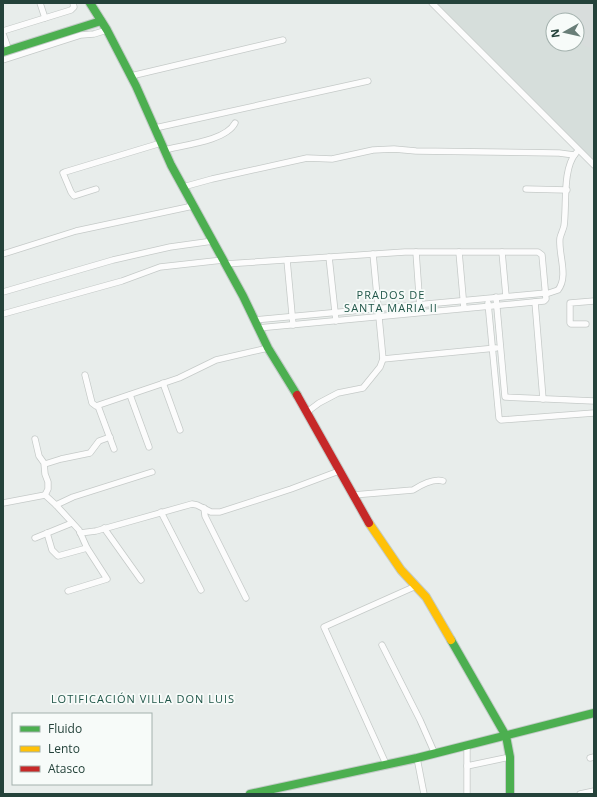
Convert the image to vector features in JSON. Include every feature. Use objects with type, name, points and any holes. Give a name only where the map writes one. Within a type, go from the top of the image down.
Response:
[{"type":"street","points":[[40,3],[44,18]]},
{"type":"street","points":[[73,3],[74,7],[72,9],[3,32],[5,49],[101,21]]},
{"type":"street","points":[[90,3],[107,30],[131,76],[183,187],[213,241],[268,348],[307,412],[339,471],[384,547],[401,570],[431,605],[506,736],[510,747],[510,794]]},
{"type":"street","points":[[432,3],[594,165]]},
{"type":"street","points":[[3,60],[81,35],[94,34],[107,30]]},
{"type":"street","points":[[131,76],[283,40]]},
{"type":"street","points":[[155,128],[368,81]]},
{"type":"street","points":[[96,189],[74,196],[63,173],[163,146],[219,137],[230,130],[235,123]]},
{"type":"street","points":[[183,187],[307,158],[332,159],[373,150],[394,149],[553,152],[574,155]]},
{"type":"street","points":[[256,324],[293,325],[535,302],[558,290],[562,280],[560,238],[564,227],[568,171],[574,155],[580,150]]},
{"type":"street","points":[[526,189],[567,190]]},
{"type":"street","points":[[3,254],[76,231],[193,206]]},
{"type":"street","points":[[3,292],[113,260],[170,247],[213,241]]},
{"type":"street","points":[[3,314],[122,281],[160,267],[224,262],[287,260],[416,252],[541,253],[546,296]]},
{"type":"street","points":[[416,252],[421,312]]},
{"type":"street","points":[[459,252],[464,308]]},
{"type":"street","points":[[502,252],[506,296]]},
{"type":"street","points":[[307,412],[338,393],[363,388],[380,367],[383,358],[373,254]]},
{"type":"street","points":[[329,257],[336,321]]},
{"type":"street","points":[[287,260],[293,325]]},
{"type":"street","points":[[256,324],[293,317],[335,312],[506,296],[546,296]]},
{"type":"street","points":[[496,297],[505,397],[594,401]]},
{"type":"street","points":[[488,298],[499,418],[501,420],[594,413]]},
{"type":"street","points":[[586,324],[570,323],[569,306],[572,302],[594,301]]},
{"type":"street","points":[[535,302],[543,399]]},
{"type":"street","points":[[86,375],[92,403],[94,406],[98,406],[179,378],[216,360],[268,348]]},
{"type":"street","points":[[383,358],[500,348]]},
{"type":"street","points":[[163,383],[180,430]]},
{"type":"street","points":[[130,395],[149,448]]},
{"type":"street","points":[[98,406],[114,449]]},
{"type":"street","points":[[45,464],[90,453],[99,441],[110,437]]},
{"type":"street","points":[[35,439],[39,456],[45,464],[44,471],[48,486],[45,495]]},
{"type":"street","points":[[80,533],[90,532],[192,504],[211,512],[223,511],[291,489],[339,471]]},
{"type":"street","points":[[56,505],[73,497],[152,472]]},
{"type":"street","points":[[353,495],[413,490],[420,485],[436,480],[443,481]]},
{"type":"street","points":[[3,502],[45,495]]},
{"type":"street","points":[[45,495],[56,505],[80,533],[87,548],[107,578],[68,591]]},
{"type":"street","points":[[204,508],[205,516],[246,598]]},
{"type":"street","points":[[160,512],[201,590]]},
{"type":"street","points":[[35,538],[72,523]]},
{"type":"street","points":[[104,528],[141,580]]},
{"type":"street","points":[[47,533],[52,550],[58,556],[87,548]]},
{"type":"street","points":[[386,764],[324,627],[416,586]]},
{"type":"street","points":[[382,644],[420,720],[435,754]]},
{"type":"street","points":[[250,794],[435,754],[594,713]]},
{"type":"street","points":[[467,746],[467,794]]},
{"type":"street","points":[[467,766],[510,757]]},
{"type":"street","points":[[417,758],[424,794]]},
{"type":"street","points":[[580,794],[594,791]]},
{"type":"shaded area","points":[[435,3],[594,3],[594,161]]},
{"type":"runway","points":[[570,3],[594,27]]},
{"type":"traffic: fast","points":[[90,3],[107,30],[136,86],[171,165],[243,296],[268,348],[297,395]]},
{"type":"traffic: fast","points":[[3,52],[101,21]]},
{"type":"traffic: fast","points":[[451,640],[506,736],[510,757],[510,794]]},
{"type":"traffic: fast","points":[[250,794],[417,758],[594,713]]},
{"type":"traffic: slow","points":[[369,523],[401,570],[426,597],[451,640]]},
{"type":"traffic: jam","points":[[297,395],[369,523]]},
{"type":"district","name":"PRADOS DE SANTA MARIA II","points":[[391,301]]},
{"type":"district","name":"LOTIFICACIÓN VILLA DON LUIS","points":[[143,699]]}]
